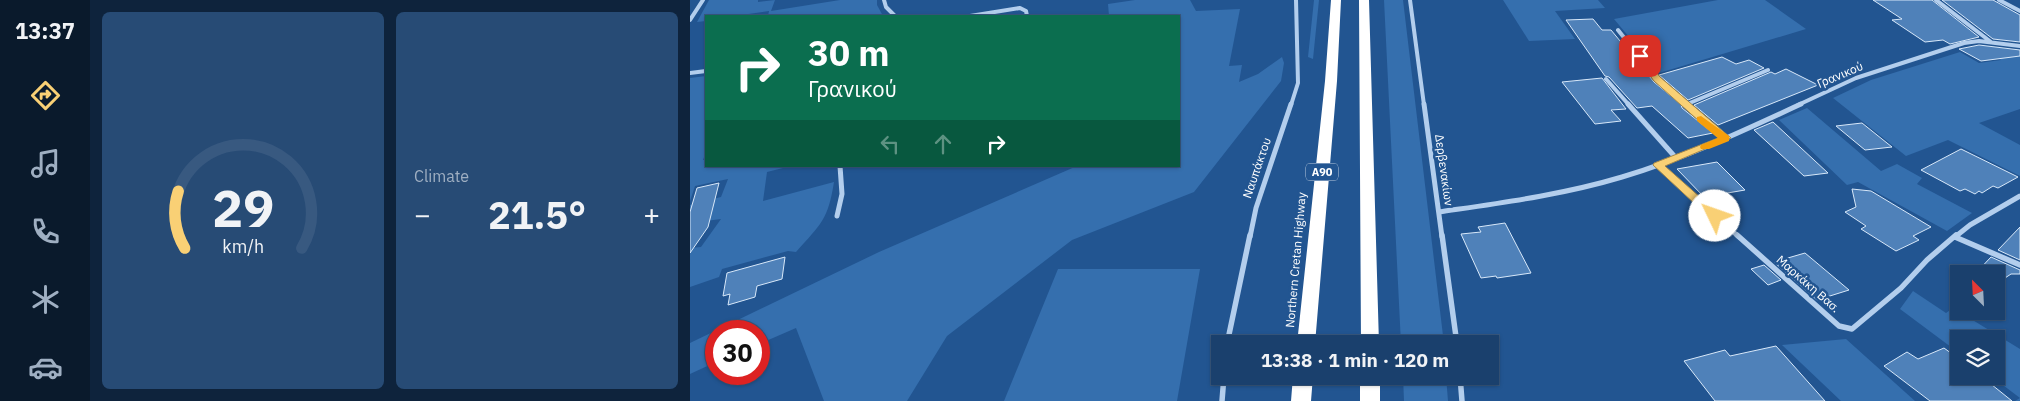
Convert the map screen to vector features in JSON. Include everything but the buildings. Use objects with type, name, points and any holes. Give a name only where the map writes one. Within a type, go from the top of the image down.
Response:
[{"type":"highway","name":"Northern Cretan Highway","points":[[1307,335],[1336,0]]},
{"type":"highway","points":[[1364,0],[1370,335]]},
{"type":"highway","points":[[1301,401],[1302,385]]},
{"type":"highway","points":[[1370,385],[1370,401]]},
{"type":"street","points":[[690,20],[703,0]]},
{"type":"street","points":[[884,0],[886,7],[894,15]]},
{"type":"street","name":"Ναυπάκτου","points":[[1228,335],[1256,208],[1298,83],[1296,0]]},
{"type":"street","name":"Δερβενακίων","points":[[1410,0],[1456,335]]},
{"type":"street","points":[[1936,0],[1991,42]]},
{"type":"street","points":[[1999,0],[2020,11]]},
{"type":"street","points":[[976,15],[1020,8],[1026,11],[1027,15]]},
{"type":"street","points":[[1618,30],[1657,79],[1685,105],[1726,138]]},
{"type":"street","name":"Γρανικού","points":[[1439,212],[1582,188],[1658,165],[1726,138],[1856,78],[1961,44],[1991,42],[2020,46]]},
{"type":"street","points":[[1685,105],[1768,70]]},
{"type":"street","points":[[690,73],[705,71]]},
{"type":"street","points":[[1606,79],[1676,158]]},
{"type":"street","name":"Μαρκάκη Βασ.","points":[[1658,165],[1758,255],[1839,326],[1845,329],[1852,329],[1901,288],[1927,260],[1955,237],[2020,196]]},
{"type":"street","points":[[837,216],[842,194],[840,167]]},
{"type":"street","points":[[1955,237],[2020,265]]},
{"type":"street","points":[[1222,401],[1223,385]]},
{"type":"street","points":[[1461,385],[1462,401]]},
{"type":"shaded area","points":[[709,0],[758,0],[758,2],[775,0],[771,11],[840,0],[877,0],[877,5],[882,15],[768,15],[769,11],[742,15],[705,15],[705,21],[697,22]]},
{"type":"shaded area","points":[[1135,0],[1190,0],[1196,11],[1240,9],[1229,66],[1242,65],[1239,82],[1258,74],[1282,57],[1284,63],[1281,81],[1194,192],[1072,240],[947,336],[907,401],[824,401],[796,328],[770,339],[770,320],[738,320],[879,252],[1075,167],[1180,167],[1180,15],[1109,15],[1108,4]]},
{"type":"shaded area","points":[[1314,0],[1319,0],[1313,59],[1308,57]]},
{"type":"shaded area","points":[[1384,0],[1403,0],[1443,335],[1401,335]]},
{"type":"shaded area","points":[[1503,0],[1598,0],[1605,8],[1555,11],[1575,39],[1529,41]]},
{"type":"shaded area","points":[[1718,0],[1765,0],[1806,29],[1659,73],[1614,19]]},
{"type":"shaded area","points":[[1986,46],[2020,50],[2020,109],[1979,123],[2020,145],[2020,176],[1948,140],[1906,156],[1833,98],[1871,80],[1960,52],[1979,63],[2001,60],[1985,51],[1989,50]]},
{"type":"shaded area","points":[[705,76],[705,155],[703,160],[705,160],[705,167],[787,167],[767,172],[763,201],[834,182],[829,205],[822,221],[796,252],[788,251],[722,269],[719,277],[690,287],[690,248],[701,247],[721,219],[690,223],[690,205],[721,197],[728,179],[695,186],[690,201],[690,78]]},
{"type":"shaded area","points":[[1807,108],[1881,171],[1897,164],[1922,178],[1917,184],[1972,213],[1947,231],[1858,182],[1847,185],[1779,120]]},
{"type":"shaded area","points":[[1058,269],[1200,269],[1177,401],[1004,401]]},
{"type":"shaded area","points":[[1913,291],[1946,313],[1950,310],[1950,320],[1973,320],[1989,330],[1950,330],[1950,346],[1900,309]]},
{"type":"shaded area","points":[[705,336],[705,367],[690,374],[690,343]]},
{"type":"shaded area","points":[[1846,339],[1915,401],[1841,401],[1782,345]]},
{"type":"shaded area","points":[[2005,340],[2020,349],[2020,398],[2003,385],[2005,385]]},
{"type":"shaded area","points":[[1403,385],[1447,385],[1448,401],[1404,401]]},
{"type":"slow traffic","points":[[1701,119],[1726,138],[1705,147]]},
{"type":"route","points":[[1640,56],[1657,79],[1707,124],[1726,138],[1658,165],[1715,216]]}]
